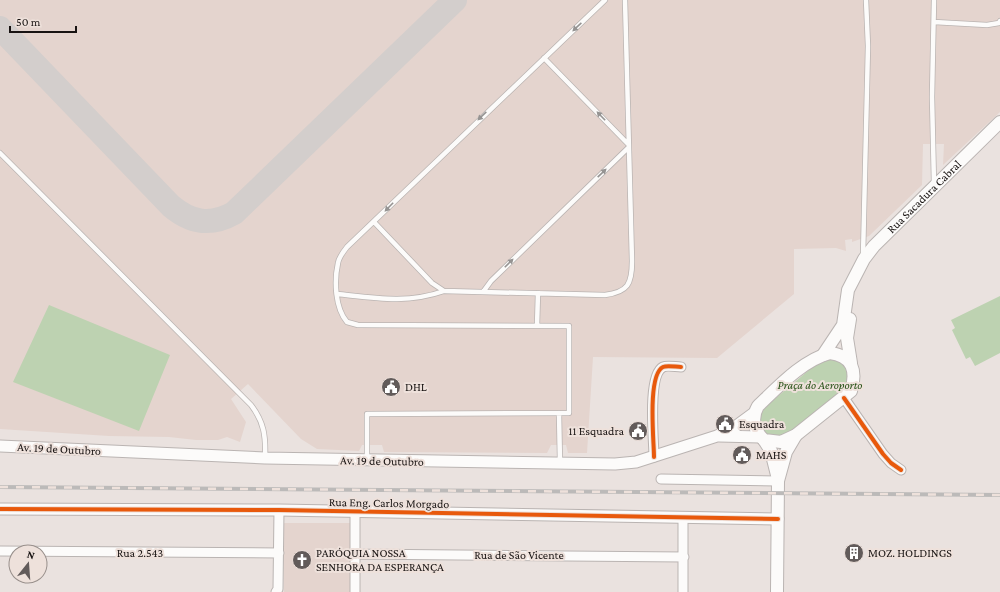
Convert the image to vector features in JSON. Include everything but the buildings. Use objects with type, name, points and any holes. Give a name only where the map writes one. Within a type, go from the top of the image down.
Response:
[{"type":"main road","name":"Rua Sacadura Cabral","points":[[823,355],[843,325],[848,290],[864,259],[874,246],[1000,122]]},
{"type":"main road","points":[[762,439],[781,442],[796,435],[851,391],[854,381],[854,371],[851,363],[847,331],[854,300],[854,276]]},
{"type":"main road","points":[[777,592],[778,481],[771,451],[754,426],[754,413],[758,406],[786,381],[808,363],[823,355],[838,354],[851,363]]},
{"type":"main road","points":[[778,481],[786,452],[796,435]]},
{"type":"street","points":[[654,457],[654,381],[660,370],[664,367],[681,367]]},
{"type":"street","points":[[844,398],[883,454],[891,463],[901,470]]},
{"type":"street","name":"Av. 19 de Outubro","points":[[0,446],[264,458],[368,461],[615,464],[636,462],[717,436],[735,427],[754,413]]},
{"type":"street","points":[[717,436],[762,439]]},
{"type":"street","points":[[661,479],[778,481]]},
{"type":"street","name":"Rua Eng. Carlos Morgado","points":[[0,509],[279,510],[778,519]]},
{"type":"street","points":[[276,592],[278,589],[279,510]]},
{"type":"street","points":[[354,592],[355,512]]},
{"type":"street","points":[[683,518],[683,592]]},
{"type":"street","name":"Rua 2.543","points":[[0,551],[279,553]]},
{"type":"street","name":"Rua de São Vicente","points":[[355,554],[684,556]]},
{"type":"lane","points":[[368,461],[367,414],[569,413],[569,326],[358,325],[347,322],[339,309],[337,294],[338,263],[340,256],[347,247],[410,185],[605,0]]},
{"type":"lane","points":[[337,294],[407,300],[425,298],[444,291],[605,295],[618,293],[628,287],[632,275],[625,0]]},
{"type":"lane","points":[[864,259],[863,224],[868,46],[866,0]]},
{"type":"lane","points":[[934,0],[932,96],[934,187]]},
{"type":"lane","points":[[934,22],[987,25],[999,23],[1000,21]]},
{"type":"lane","points":[[544,58],[628,146]]},
{"type":"lane","points":[[483,292],[491,281],[628,146]]},
{"type":"lane","points":[[0,153],[251,405],[258,415],[265,430],[264,458]]},
{"type":"lane","points":[[374,222],[432,283],[444,291]]},
{"type":"lane","points":[[537,326],[538,293]]},
{"type":"lane","points":[[559,413],[560,463]]},
{"type":"shaded area","points":[[0,0],[1000,0],[1000,112],[943,165],[944,144],[923,144],[922,185],[869,236],[852,242],[852,239],[845,240],[846,251],[836,248],[794,249],[794,294],[717,358],[593,357],[587,453],[568,453],[566,445],[551,445],[547,453],[384,452],[382,445],[362,445],[359,451],[317,449],[301,439],[248,384],[231,399],[246,422],[240,442],[227,437],[218,440],[196,440],[169,437],[109,436],[0,429]]},
{"type":"shaded area","points":[[284,523],[353,523],[351,592],[284,592]]},
{"type":"green space","points":[[1000,296],[1000,353],[975,366],[970,357],[966,359],[952,330],[955,328],[951,320]]},
{"type":"green space","points":[[49,305],[170,355],[139,431],[13,382]]},
{"type":"green space","name":"Praça do Aeroporto","points":[[827,359],[841,361],[849,372],[847,383],[841,391],[816,414],[788,434],[780,437],[774,437],[761,431],[760,416],[764,408],[816,364]]},
{"type":"taxiway","points":[[0,28],[171,206],[186,216],[201,221],[209,221],[217,220],[234,213],[455,0]]},
{"type":"railway","points":[[0,487],[1000,495]]},
{"type":"cycle path","points":[[654,457],[652,409],[655,382],[658,373],[663,367],[681,367]]},
{"type":"cycle path","points":[[844,398],[883,454],[891,463],[901,470]]},
{"type":"cycle path","points":[[0,509],[279,510],[778,519]]},
{"type":"place","name":"DHL","points":[[391,387]]},
{"type":"place","name":"Esquadra","points":[[725,424]]},
{"type":"place","name":"11 Esquadra","points":[[638,431]]},
{"type":"place","name":"MAHS","points":[[742,455]]},
{"type":"place","name":"MOZ. HOLDINGS","points":[[854,553]]},
{"type":"place","name":"PARÓQUIA NOSSA SENHORA DA ESPERANÇA","points":[[302,560]]}]
